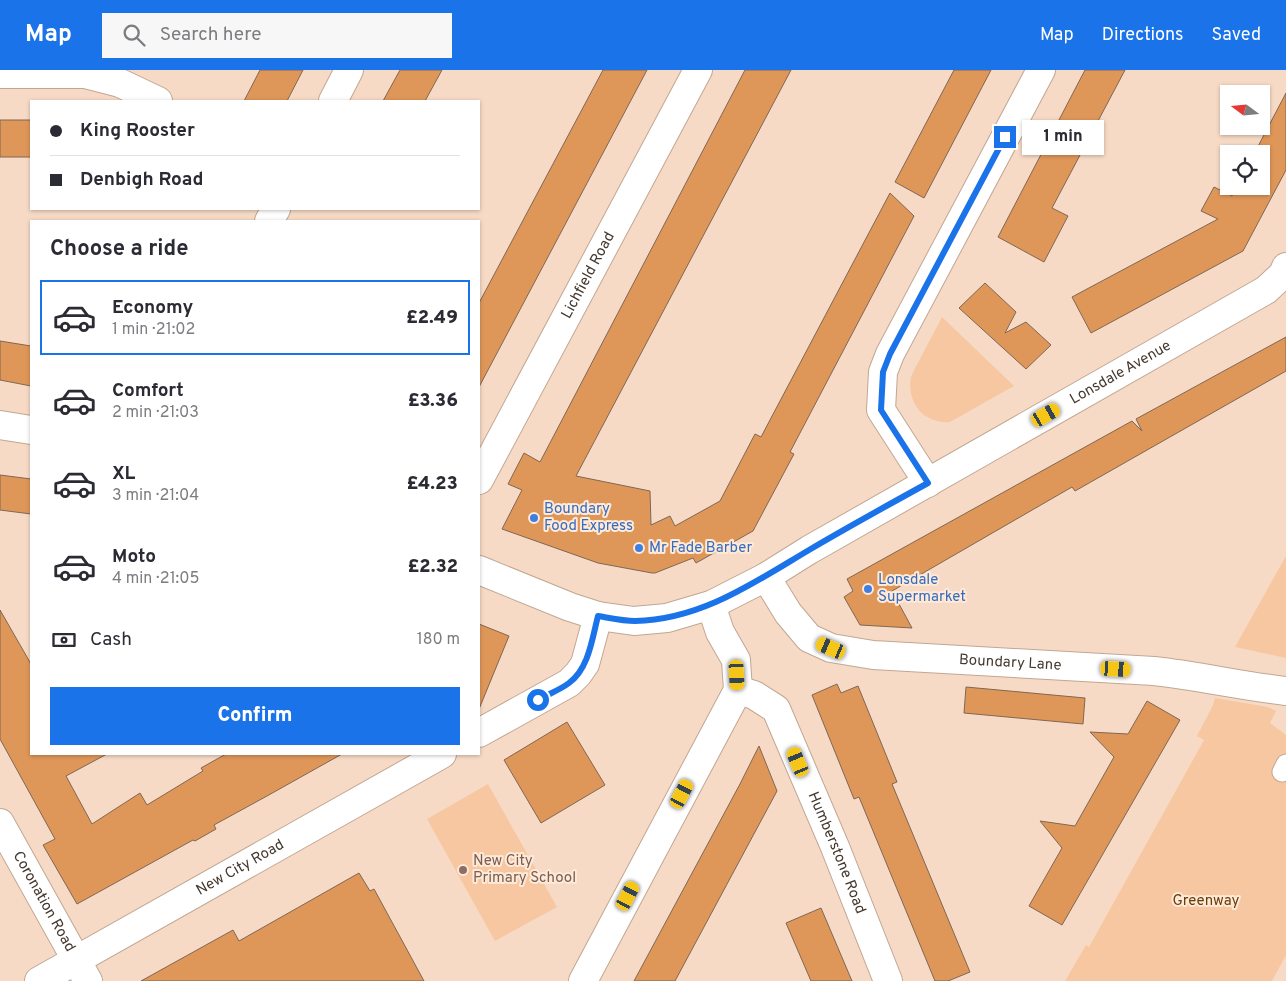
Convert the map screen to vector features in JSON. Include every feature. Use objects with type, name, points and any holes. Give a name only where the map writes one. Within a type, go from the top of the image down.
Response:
[{"type":"street","points":[[333,100],[349,70]]},
{"type":"street","name":"Lichfield Road","points":[[480,478],[698,70]]},
{"type":"street","points":[[928,483],[881,410],[883,372],[895,345],[1040,70]]},
{"type":"street","points":[[0,74],[86,74],[120,83],[156,100]]},
{"type":"street","name":"Lonsdale Avenue","points":[[480,570],[570,607],[598,616],[634,621],[667,618],[711,605],[766,577],[809,550],[1266,290],[1283,274],[1286,267]]},
{"type":"street","points":[[0,425],[30,430]]},
{"type":"street","name":"Boundary Lane","points":[[766,577],[788,613],[808,638],[831,648],[872,655],[1154,671],[1252,688],[1286,691]]},
{"type":"street","points":[[583,981],[738,690],[736,660],[720,632],[711,605]]},
{"type":"street","points":[[480,732],[568,683],[578,674],[584,664],[598,616]]},
{"type":"street","name":"Humberstone Road","points":[[738,690],[754,695],[776,709],[829,833],[888,981]]},
{"type":"street","name":"New City Road","points":[[39,981],[82,971],[440,755]]},
{"type":"street","name":"Coronation Road","points":[[0,823],[82,971]]},
{"type":"green space","points":[[942,317],[1014,386],[950,422],[937,421],[920,412],[912,398],[910,387],[913,372]]},
{"type":"green space","points":[[1286,556],[1286,658],[1235,647]]},
{"type":"green space","name":"Greenway","points":[[1215,698],[1268,707],[1276,711],[1270,723],[1286,735],[1286,955],[1272,981],[1065,981],[1086,945],[1089,947],[1204,740],[1197,736]]},
{"type":"green space","points":[[488,784],[557,907],[495,941],[427,819]]},
{"type":"building","points":[[260,70],[303,70],[288,100],[245,100]]},
{"type":"building","points":[[400,70],[442,70],[426,100],[384,100]]},
{"type":"building","points":[[603,70],[647,70],[480,385],[480,301]]},
{"type":"building","points":[[745,70],[791,70],[576,476],[650,491],[651,525],[670,516],[675,526],[720,501],[755,434],[761,437],[890,193],[914,216],[790,452],[794,454],[753,531],[696,563],[693,558],[652,573],[598,563],[502,529],[522,490],[508,484],[524,453],[540,462]]},
{"type":"building","points":[[954,70],[991,70],[924,198],[895,182]]},
{"type":"building","points":[[1085,70],[1125,70],[1052,208],[1068,216],[1044,262],[998,237]]},
{"type":"building","points":[[1286,93],[1286,170],[1243,251],[1091,333],[1072,297],[1218,219],[1201,211],[1214,187],[1220,190],[1220,195],[1270,195],[1270,145],[1259,145],[1264,135],[1270,135],[1270,124]]},
{"type":"building","points":[[0,120],[30,120],[30,157],[0,157]]},
{"type":"building","points":[[985,283],[1016,312],[1005,333],[1026,322],[1051,345],[1026,369],[959,308]]},
{"type":"building","points":[[1286,337],[1286,371],[1075,491],[1072,487],[892,591],[912,628],[860,625],[844,597],[853,591],[847,579],[1132,421],[1142,431],[1136,419]]},
{"type":"building","points":[[0,341],[30,346],[30,386],[0,380]]},
{"type":"building","points":[[0,475],[30,479],[30,514],[0,510]]},
{"type":"building","points":[[0,610],[30,662],[30,755],[105,755],[66,776],[92,824],[140,793],[147,805],[203,771],[201,768],[224,755],[340,755],[214,825],[216,829],[195,841],[193,840],[77,904],[43,845],[55,839],[0,739]]},
{"type":"building","points":[[480,624],[509,636],[480,707]]},
{"type":"building","points":[[837,684],[841,693],[858,686],[897,782],[892,784],[970,972],[948,981],[935,981],[859,797],[854,799],[812,695]]},
{"type":"building","points":[[966,687],[1085,698],[1083,724],[964,713]]},
{"type":"building","points":[[1147,701],[1180,720],[1062,925],[1029,906],[1062,848],[1040,821],[1075,826],[1114,757],[1090,732],[1128,734]]},
{"type":"building","points":[[567,722],[605,785],[541,823],[504,760]]},
{"type":"building","points":[[759,746],[777,791],[675,981],[634,981],[740,784]]},
{"type":"building","points":[[359,873],[370,891],[374,889],[424,981],[141,981],[233,930],[239,941]]},
{"type":"building","points":[[821,908],[852,981],[811,981],[786,923]]},
{"type":"place","name":"Boundary Food Express","points":[[534,518]]},
{"type":"place","name":"Mr Fade Barber","points":[[639,548]]},
{"type":"place","name":"Lonsdale Supermarket","points":[[868,589]]},
{"type":"place","name":"New City Primary School","points":[[463,870]]},
{"type":"route","points":[[538,700],[568,683],[578,674],[584,664],[598,616],[634,621],[667,618],[711,605],[766,577],[809,550],[928,483],[881,410],[883,372],[890,354],[1005,137]]}]
